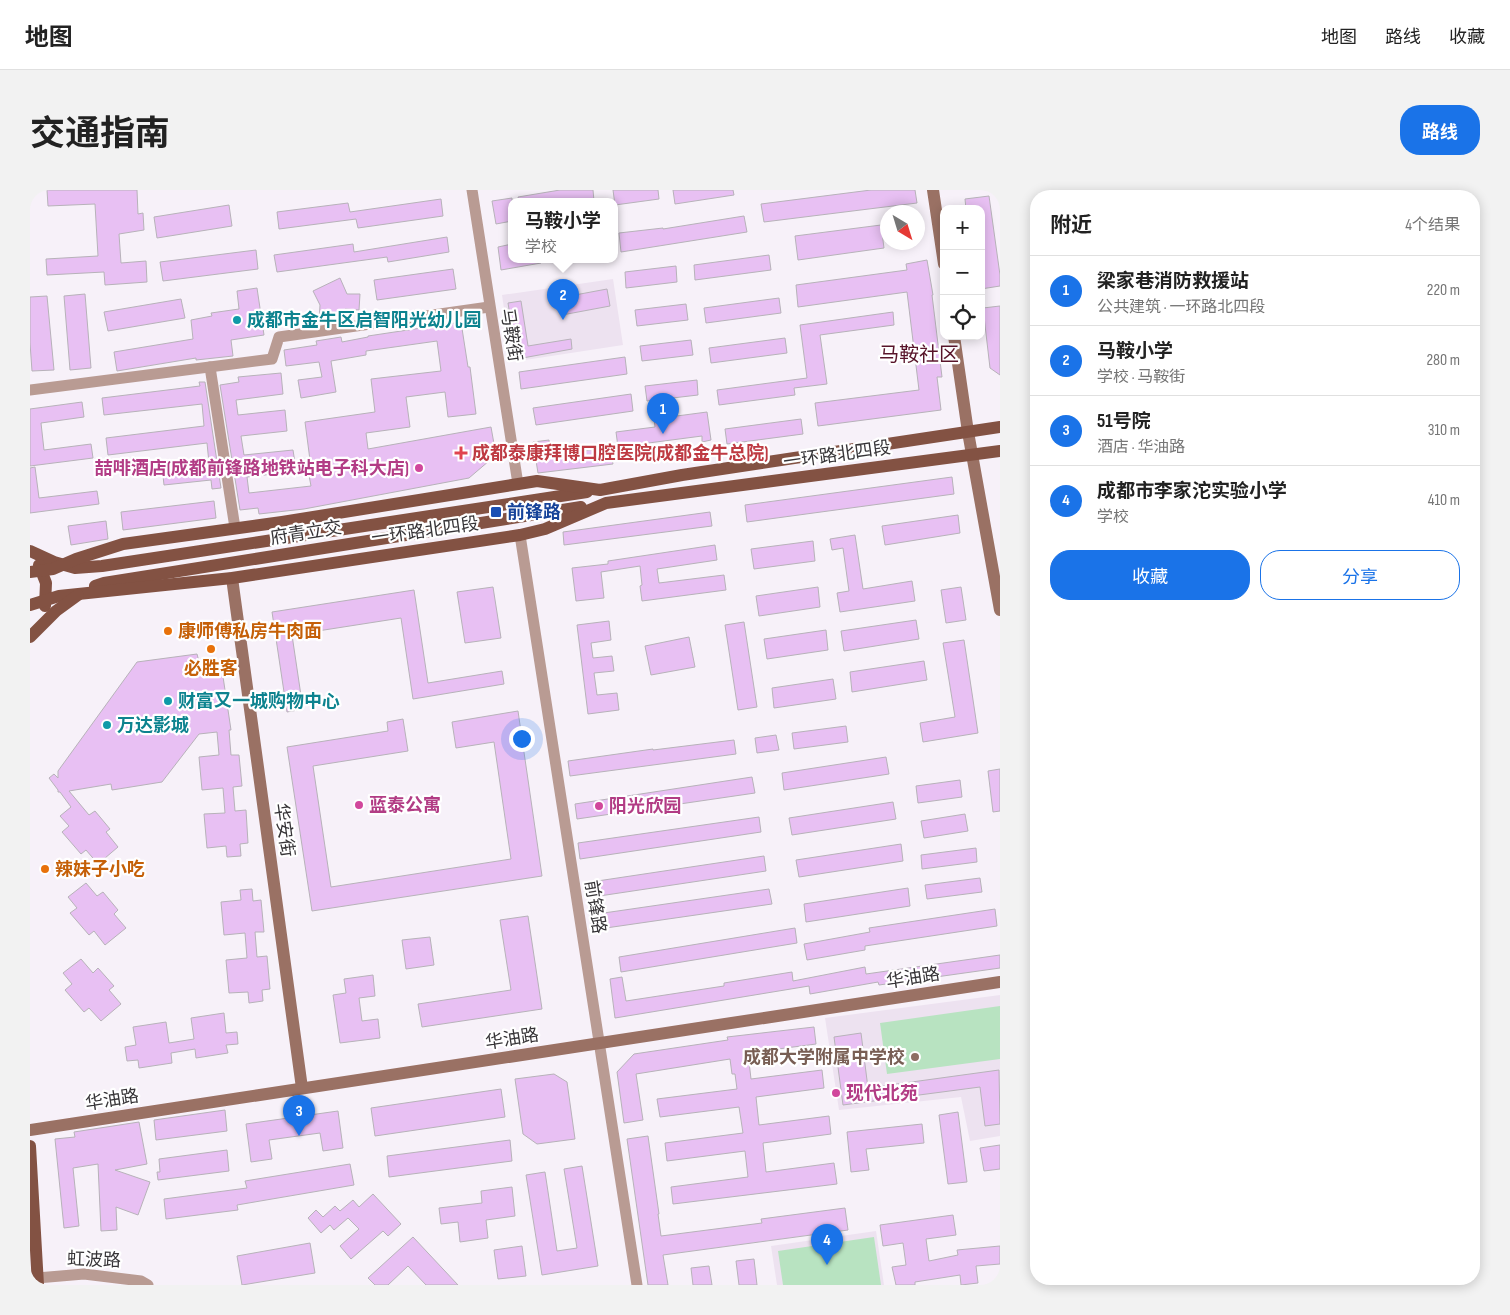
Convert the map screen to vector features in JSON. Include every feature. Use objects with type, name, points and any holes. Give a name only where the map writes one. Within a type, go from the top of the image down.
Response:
[{"type":"main road","name":"一环路北四段","points":[[30,572],[53,569],[76,559],[123,544],[537,481],[600,490],[682,475],[1000,427]]},
{"type":"main road","name":"一环路北四段","points":[[30,605],[59,596],[232,578],[520,535],[545,529],[606,503],[1000,451]]},
{"type":"main road","name":"府青立交","points":[[30,552],[75,568],[102,566],[600,490]]},
{"type":"main road","name":"府青立交","points":[[30,637],[56,611],[82,592],[104,583],[606,503]]},
{"type":"main road","name":"府青立交","points":[[30,552],[39,565],[46,583],[46,603],[41,622],[30,637]]},
{"type":"main road","points":[[30,1146],[38,1282]]},
{"type":"street","name":"马鞍街","points":[[472,190],[518,484]]},
{"type":"street","points":[[933,190],[942,250]]},
{"type":"street","points":[[30,390],[272,359],[279,337],[489,307]]},
{"type":"street","points":[[955,340],[968,432],[1000,610]]},
{"type":"street","points":[[210,368],[235,528]]},
{"type":"street","name":"前锋路","points":[[520,535],[637,1285]]},
{"type":"street","name":"华安街","points":[[232,578],[302,1088]]},
{"type":"street","name":"华油路","points":[[30,1130],[1000,982]]},
{"type":"street","name":"虹波路","points":[[38,1282],[84,1274],[141,1281],[148,1285]]},
{"type":"shaded area","points":[[613,279],[623,345],[512,362],[502,295]]},
{"type":"shaded area","name":"成都大学附属中学校","points":[[1000,995],[1000,1136],[970,1141],[961,1097],[839,1110],[825,1018]]},
{"type":"shaded area","points":[[876,1231],[884,1285],[777,1285],[771,1246]]},
{"type":"green space","points":[[1000,1006],[1000,1059],[887,1074],[880,1023]]},
{"type":"green space","points":[[874,1237],[881,1285],[783,1285],[778,1251]]},
{"type":"building","points":[[47,190],[137,190],[138,214],[143,213],[144,230],[119,234],[121,263],[146,261],[147,282],[105,285],[104,272],[47,275],[46,259],[98,256],[95,204],[48,206]]},
{"type":"building","points":[[560,190],[593,190],[594,198],[518,198]]},
{"type":"building","points":[[613,190],[658,190],[659,199],[618,205],[618,198],[614,198]]},
{"type":"building","points":[[673,190],[733,190],[734,195],[675,204]]},
{"type":"building","points":[[871,190],[915,190],[917,203],[880,205],[880,208],[764,222],[761,204]]},
{"type":"building","points":[[989,196],[1000,286],[985,288],[985,205],[966,205],[965,199]]},
{"type":"building","points":[[441,199],[443,216],[358,228],[356,219],[279,229],[277,212],[348,203],[350,212]]},
{"type":"building","points":[[508,199],[508,222],[496,224],[492,201]]},
{"type":"building","points":[[229,205],[232,226],[157,238],[154,217]]},
{"type":"building","points":[[744,216],[747,232],[621,252],[619,233],[663,229]]},
{"type":"building","points":[[880,225],[880,249],[798,260],[795,236]]},
{"type":"building","points":[[447,237],[449,252],[388,262],[387,257],[277,272],[274,255],[353,244],[354,252]]},
{"type":"building","points":[[508,245],[508,263],[541,263],[501,270],[498,247]]},
{"type":"building","points":[[256,250],[258,269],[163,281],[160,262]]},
{"type":"building","points":[[769,255],[771,270],[695,280],[694,265]]},
{"type":"building","points":[[927,260],[933,295],[942,377],[937,377],[941,410],[818,426],[815,403],[919,390],[907,292],[798,307],[796,285],[907,270],[906,264]]},
{"type":"building","points":[[676,266],[677,282],[626,288],[625,272]]},
{"type":"building","points":[[453,269],[456,289],[377,300],[374,280]]},
{"type":"building","points":[[340,278],[347,294],[360,294],[359,310],[345,309],[344,320],[319,323],[320,305],[313,291]]},
{"type":"building","points":[[257,288],[264,335],[231,340],[233,356],[196,360],[196,358],[117,371],[114,352],[193,339],[191,320],[212,316],[211,313],[239,309],[237,291]]},
{"type":"building","points":[[607,289],[610,306],[562,315],[559,298]]},
{"type":"building","points":[[85,294],[91,368],[70,370],[64,296]]},
{"type":"building","points":[[47,296],[54,370],[32,371],[30,297]]},
{"type":"building","points":[[779,298],[781,313],[706,323],[704,308]]},
{"type":"building","points":[[181,299],[185,318],[108,331],[104,312]]},
{"type":"building","points":[[521,301],[528,346],[571,339],[572,349],[517,359],[508,303]]},
{"type":"building","points":[[686,304],[688,320],[637,326],[635,310]]},
{"type":"building","points":[[1000,306],[1000,375],[990,368],[985,308]]},
{"type":"building","points":[[893,312],[894,325],[820,335],[827,384],[794,388],[795,395],[719,405],[717,390],[807,378],[800,325]]},
{"type":"building","points":[[461,322],[468,367],[470,367],[476,414],[448,417],[445,392],[406,397],[410,427],[366,433],[368,449],[491,427],[496,455],[469,478],[304,509],[259,514],[258,508],[240,510],[220,385],[239,382],[238,377],[281,373],[283,394],[236,400],[238,415],[285,410],[287,431],[241,436],[244,455],[293,450],[295,463],[310,460],[305,422],[375,412],[371,379],[441,371],[437,341],[366,351],[366,355],[331,361],[336,392],[301,398],[298,380],[322,377],[319,362],[286,366],[284,350],[317,345],[316,341],[341,337],[342,342],[368,336]],"holes":[[[308,470],[311,486],[249,493],[247,477]]]},
{"type":"building","points":[[785,338],[787,353],[711,363],[709,348]]},
{"type":"building","points":[[691,340],[693,355],[642,361],[640,346]]},
{"type":"building","points":[[625,357],[627,374],[521,389],[519,372]]},
{"type":"building","points":[[697,380],[698,395],[647,401],[645,386]]},
{"type":"building","points":[[199,382],[205,382],[221,488],[212,489],[211,480],[164,485],[162,467],[209,463],[207,443],[108,455],[106,438],[204,426],[202,404],[104,415],[102,398],[200,386]]},
{"type":"building","points":[[631,394],[633,411],[536,425],[533,408]]},
{"type":"building","points":[[82,402],[84,417],[41,423],[44,450],[91,444],[93,458],[30,466],[30,409]]},
{"type":"building","points":[[707,412],[711,440],[702,442],[702,436],[618,447],[616,432],[655,427],[654,419]]},
{"type":"building","points":[[801,419],[803,434],[727,444],[725,429]]},
{"type":"building","points":[[549,440],[551,456],[610,447],[613,464],[538,473],[533,442]]},
{"type":"building","points":[[35,467],[39,498],[97,491],[99,504],[30,513],[30,468]]},
{"type":"building","points":[[952,477],[954,494],[747,522],[745,505]]},
{"type":"building","points":[[214,501],[216,518],[123,530],[121,512]]},
{"type":"building","points":[[710,512],[712,526],[564,545],[563,532]]},
{"type":"building","points":[[958,515],[960,533],[885,545],[882,526]]},
{"type":"building","points":[[106,521],[108,539],[71,545],[68,526]]},
{"type":"building","points":[[855,535],[863,589],[912,581],[915,601],[840,612],[837,593],[849,591],[843,548],[832,550],[830,539]]},
{"type":"building","points":[[813,541],[815,561],[754,569],[751,549]]},
{"type":"building","points":[[715,545],[717,560],[657,569],[659,583],[724,575],[726,590],[642,601],[640,566],[601,572],[604,598],[576,601],[572,568],[608,564],[608,561]]},
{"type":"building","points":[[493,587],[501,638],[465,643],[457,592]]},
{"type":"building","points":[[818,587],[820,607],[759,616],[756,596]]},
{"type":"building","points":[[961,587],[966,620],[946,623],[941,590]]},
{"type":"building","points":[[414,590],[428,683],[502,671],[504,684],[413,699],[401,618],[292,635],[303,709],[287,712],[272,612]]},
{"type":"building","points":[[916,620],[919,639],[844,651],[841,631]]},
{"type":"building","points":[[609,621],[611,640],[591,643],[593,658],[612,656],[614,671],[594,673],[597,695],[617,693],[619,710],[588,714],[577,625]]},
{"type":"building","points":[[744,622],[757,707],[738,710],[725,625]]},
{"type":"building","points":[[826,630],[828,650],[767,659],[764,639]]},
{"type":"building","points":[[689,637],[695,667],[651,675],[645,646]]},
{"type":"building","points":[[964,640],[978,733],[923,742],[920,723],[955,717],[943,643]]},
{"type":"building","name":"财富又一城购物中心","points":[[197,654],[202,673],[222,670],[231,730],[229,730],[231,755],[239,755],[242,786],[233,787],[235,811],[246,810],[248,843],[240,844],[241,856],[227,857],[226,846],[207,848],[204,814],[225,813],[223,788],[202,790],[199,757],[219,755],[217,732],[199,734],[162,782],[112,790],[111,784],[69,791],[89,815],[95,811],[110,829],[106,832],[118,847],[98,864],[86,850],[81,854],[62,832],[69,826],[60,816],[71,807],[49,778],[54,774],[58,778],[58,771],[137,662]]},
{"type":"building","points":[[924,661],[927,680],[852,692],[850,672]]},
{"type":"building","points":[[833,679],[836,699],[774,708],[772,688]]},
{"type":"building","points":[[518,711],[542,876],[312,911],[287,747],[388,731],[387,722],[403,719],[408,751],[313,766],[331,887],[511,859],[494,742],[456,748],[452,722]]},
{"type":"building","points":[[846,726],[848,742],[794,749],[792,733]]},
{"type":"building","points":[[776,735],[779,750],[757,753],[755,738]]},
{"type":"building","points":[[734,740],[736,754],[570,776],[568,761]]},
{"type":"building","points":[[886,757],[889,774],[784,790],[782,773]]},
{"type":"building","points":[[1000,769],[1000,811],[993,812],[988,771]]},
{"type":"building","points":[[752,777],[755,793],[577,819],[575,804]]},
{"type":"building","points":[[960,780],[962,797],[918,803],[916,786]]},
{"type":"building","points":[[893,802],[896,819],[792,835],[789,818]]},
{"type":"building","points":[[965,814],[968,831],[924,838],[921,821]]},
{"type":"building","points":[[759,817],[761,832],[580,859],[578,843]]},
{"type":"building","points":[[901,844],[903,861],[799,877],[796,860]]},
{"type":"building","points":[[976,848],[977,862],[922,869],[921,855]]},
{"type":"building","points":[[764,856],[766,871],[586,898],[584,883]]},
{"type":"building","points":[[980,878],[982,892],[927,899],[925,885]]},
{"type":"building","points":[[86,883],[97,896],[103,892],[118,910],[114,914],[126,928],[105,945],[94,931],[89,935],[70,913],[77,908],[68,897]]},
{"type":"building","points":[[908,888],[910,906],[806,922],[804,904]]},
{"type":"building","points":[[252,889],[253,901],[261,900],[264,932],[255,932],[257,957],[267,956],[270,989],[262,990],[263,1001],[249,1003],[248,992],[229,993],[226,960],[247,958],[245,933],[224,935],[221,902],[241,900],[240,890]]},
{"type":"building","points":[[769,889],[772,904],[592,930],[590,915]]},
{"type":"building","points":[[995,909],[997,926],[865,946],[865,950],[807,960],[804,944],[870,932],[869,928]]},
{"type":"building","points":[[528,916],[542,1009],[422,1027],[418,1004],[511,990],[500,920]]},
{"type":"building","points":[[795,928],[797,943],[621,972],[619,957]]},
{"type":"building","points":[[430,937],[434,965],[406,969],[402,940]]},
{"type":"building","points":[[1000,955],[1000,968],[879,985],[878,982],[810,994],[809,986],[615,1018],[610,979],[622,977],[626,1001],[724,986],[724,983],[792,972],[793,981],[865,967],[866,974]]},
{"type":"building","points":[[81,959],[93,973],[98,968],[114,986],[109,990],[121,1004],[101,1021],[89,1008],[84,1012],[65,990],[72,984],[63,973]]},
{"type":"building","points":[[373,975],[375,996],[359,998],[362,1021],[378,1019],[380,1038],[340,1043],[333,995],[346,993],[344,979]]},
{"type":"building","points":[[224,1013],[226,1033],[237,1032],[238,1044],[226,1045],[228,1053],[196,1058],[195,1049],[171,1053],[172,1063],[139,1068],[138,1060],[127,1061],[125,1047],[136,1045],[133,1027],[166,1022],[169,1043],[194,1039],[191,1018]]},
{"type":"building","points":[[814,1027],[816,1044],[748,1053],[751,1079],[822,1070],[824,1088],[756,1097],[759,1125],[829,1116],[831,1134],[763,1143],[766,1172],[834,1163],[837,1184],[673,1204],[671,1187],[748,1177],[745,1151],[667,1161],[665,1143],[743,1133],[739,1107],[660,1117],[657,1099],[737,1089],[730,1059],[636,1074],[643,1120],[624,1123],[617,1072],[634,1054],[728,1040],[727,1037]]},
{"type":"building","points":[[861,1033],[868,1088],[999,1070],[1000,1124],[985,1126],[980,1087],[843,1105],[834,1037]]},
{"type":"building","points":[[554,1074],[567,1082],[575,1139],[537,1144],[523,1134],[515,1079]]},
{"type":"building","points":[[501,1089],[505,1117],[375,1136],[371,1108]]},
{"type":"building","points":[[225,1110],[227,1131],[156,1140],[154,1120]]},
{"type":"building","points":[[338,1111],[343,1148],[323,1151],[320,1133],[269,1140],[272,1159],[251,1162],[246,1124]]},
{"type":"building","points":[[958,1112],[967,1182],[948,1184],[939,1115]]},
{"type":"building","points":[[139,1122],[147,1164],[115,1170],[150,1182],[138,1215],[116,1207],[117,1230],[101,1231],[98,1164],[73,1168],[79,1226],[64,1228],[55,1139],[75,1137],[74,1132]]},
{"type":"building","points":[[922,1124],[924,1143],[866,1149],[869,1170],[851,1172],[847,1132]]},
{"type":"building","points":[[648,1136],[661,1236],[762,1223],[761,1219],[845,1208],[848,1230],[663,1255],[668,1285],[648,1285],[627,1139]]},
{"type":"building","points":[[510,1140],[512,1161],[389,1177],[387,1156]]},
{"type":"building","points":[[1000,1145],[1000,1169],[984,1171],[980,1148]]},
{"type":"building","points":[[227,1150],[229,1171],[158,1180],[157,1172],[160,1172],[159,1159]]},
{"type":"building","points":[[350,1164],[354,1185],[237,1205],[238,1210],[166,1219],[164,1199],[247,1188],[245,1181]]},
{"type":"building","points":[[582,1166],[598,1266],[542,1275],[526,1175],[545,1172],[557,1251],[577,1248],[564,1169]]},
{"type":"building","points":[[512,1187],[515,1216],[486,1220],[488,1238],[460,1242],[458,1222],[441,1224],[439,1208],[482,1203],[481,1191]]},
{"type":"building","points":[[373,1194],[401,1224],[388,1236],[383,1231],[351,1259],[340,1246],[359,1229],[348,1218],[334,1230],[330,1225],[321,1233],[308,1218],[316,1210],[323,1217],[335,1206],[340,1211],[353,1200],[359,1207]]},
{"type":"building","points":[[953,1215],[956,1235],[926,1239],[929,1261],[958,1255],[957,1250],[1000,1246],[1000,1264],[976,1266],[978,1283],[961,1285],[960,1275],[915,1282],[915,1285],[896,1285],[892,1267],[906,1265],[903,1243],[883,1246],[880,1225]]},
{"type":"building","points":[[413,1237],[458,1285],[426,1285],[408,1266],[388,1285],[375,1285],[368,1278]]},
{"type":"building","points":[[310,1243],[315,1273],[242,1285],[237,1256]]},
{"type":"building","points":[[522,1246],[526,1276],[498,1279],[494,1250]]},
{"type":"building","points":[[754,1259],[757,1285],[739,1285],[736,1261]]},
{"type":"building","points":[[709,1266],[712,1285],[693,1285],[691,1268]]},
{"type":"place","name":"成都市金牛区启智阳光幼儿园","points":[[237,320]]},
{"type":"place","name":"马鞍小学","points":[[563,320]]},
{"type":"place","name":"梁家巷消防救援站","points":[[663,434]]},
{"type":"place","name":"成都泰康拜博口腔医院(成都金牛总院)","points":[[461,453]]},
{"type":"place","name":"喆啡酒店(成都前锋路地铁站电子科大店)","points":[[419,468]]},
{"type":"place","name":"前锋路","points":[[496,512]]},
{"type":"place","name":"康师傅私房牛肉面","points":[[168,631]]},
{"type":"place","name":"必胜客","points":[[211,649]]},
{"type":"place","name":"财富又一城购物中心","points":[[168,701]]},
{"type":"place","name":"万达影城","points":[[107,725]]},
{"type":"place","name":"蓝泰公寓","points":[[359,805]]},
{"type":"place","name":"阳光欣园","points":[[599,806]]},
{"type":"place","name":"辣妹子小吃","points":[[45,869]]},
{"type":"place","name":"成都大学附属中学校","points":[[915,1057]]},
{"type":"place","name":"现代北苑","points":[[836,1093]]},
{"type":"place","name":"51号院","points":[[299,1136]]},
{"type":"place","name":"成都市李家沱实验小学","points":[[827,1265]]},
{"type":"district","name":"马鞍社区","points":[[919,355]]}]
